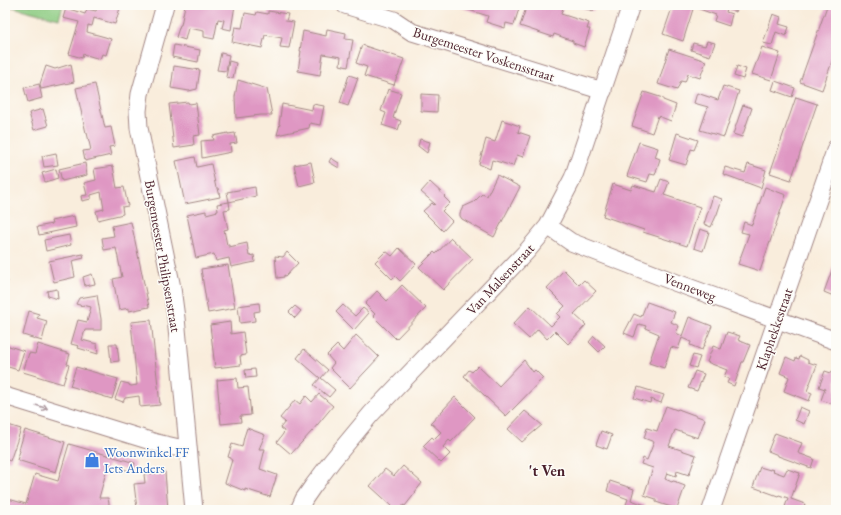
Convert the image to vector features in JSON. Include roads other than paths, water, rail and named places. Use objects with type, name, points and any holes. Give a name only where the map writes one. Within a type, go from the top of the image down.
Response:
[{"type":"street","name":"Burgemeester Philipsenstraat","points":[[165,5],[140,94],[138,111],[139,128],[172,288],[177,326],[194,510]]},
{"type":"street","name":"Burgemeester Voskensstraat","points":[[345,5],[394,20],[412,32],[603,91]]},
{"type":"street","name":"Van Malsenstraat","points":[[299,510],[304,499],[313,486],[371,414],[527,251],[548,226],[573,178],[631,5]]},
{"type":"street","name":"Klaphekkestraat","points":[[711,510],[836,148]]},
{"type":"street","name":"Venneweg","points":[[548,226],[571,242],[836,341]]},
{"type":"street","points":[[5,396],[188,450]]},
{"type":"place","name":"Woonwinkel FF Iets Anders","points":[[92,460]]},
{"type":"district","name":"'t Ven","points":[[547,471]]}]
